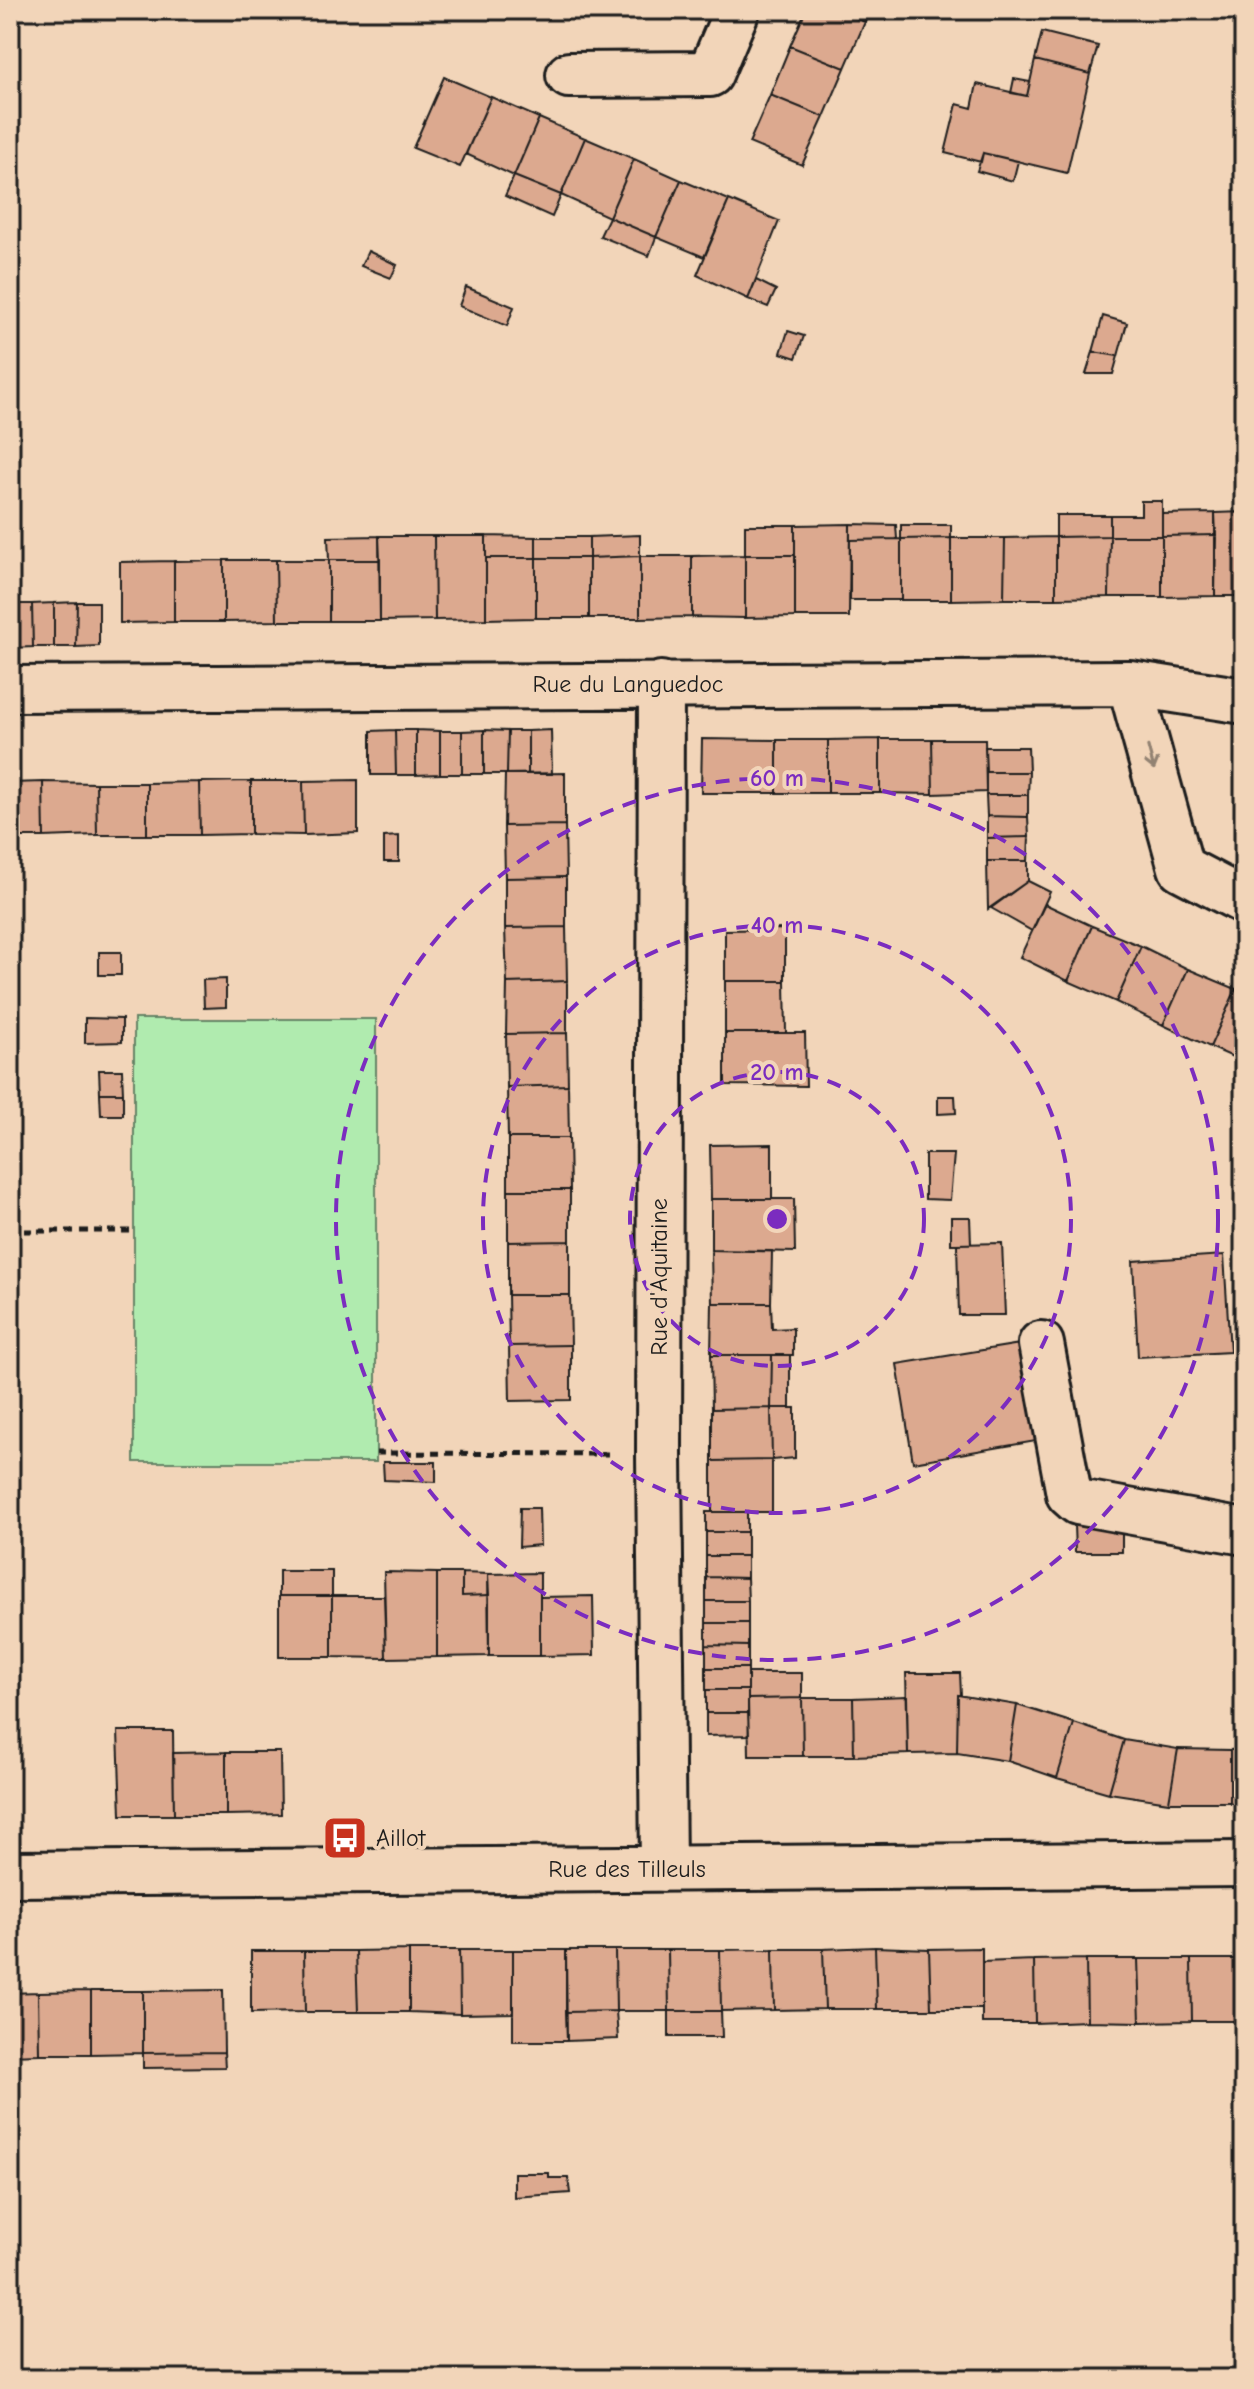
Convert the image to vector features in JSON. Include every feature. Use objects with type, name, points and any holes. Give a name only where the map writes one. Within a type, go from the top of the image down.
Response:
[{"type":"street","points":[[569,75],[710,74],[737,10]]},
{"type":"street","points":[[1130,683],[1181,868],[1244,901]]},
{"type":"street","name":"Rue du Languedoc","points":[[10,689],[1130,683],[1244,701]]},
{"type":"street","name":"Rue d'Aquitaine","points":[[661,684],[659,1454],[663,1869]]},
{"type":"street","points":[[1041,1344],[1069,1494],[1078,1502],[1244,1532]]},
{"type":"street","name":"Rue des Tilleuls","points":[[10,1874],[1244,1864]]},
{"type":"path","points":[[10,1231],[134,1231]]},
{"type":"path","points":[[376,1453],[659,1454]]},
{"type":"green space","points":[[134,1019],[376,1019],[376,1462],[134,1462]]},
{"type":"building","points":[[806,10],[838,10],[865,22],[845,68],[790,46]]},
{"type":"building","points":[[838,10],[871,10],[865,22]]},
{"type":"building","points":[[1042,32],[1098,46],[1090,74],[1035,60]]},
{"type":"building","points":[[790,46],[845,68],[824,117],[770,95]]},
{"type":"building","points":[[1035,60],[1090,74],[1067,173],[983,153],[981,162],[945,153],[957,104],[972,108],[977,84],[1027,96]]},
{"type":"building","points":[[444,77],[491,97],[460,167],[413,148]]},
{"type":"building","points":[[1014,79],[1030,82],[1027,96],[1011,93]]},
{"type":"building","points":[[770,95],[824,117],[802,165],[749,143]]},
{"type":"building","points":[[491,97],[539,118],[514,176],[466,154]]},
{"type":"building","points":[[539,118],[585,138],[561,195],[514,176]]},
{"type":"building","points":[[585,138],[634,159],[609,217],[561,195]]},
{"type":"building","points":[[983,153],[1018,161],[1013,181],[977,171]]},
{"type":"building","points":[[634,159],[681,180],[656,237],[609,217]]},
{"type":"building","points":[[514,176],[561,195],[552,217],[505,196]]},
{"type":"building","points":[[681,180],[729,200],[704,257],[656,237]]},
{"type":"building","points":[[729,200],[779,221],[748,299],[697,275]]},
{"type":"building","points":[[609,217],[656,237],[649,256],[600,236]]},
{"type":"building","points":[[368,251],[397,265],[391,278],[361,266]]},
{"type":"building","points":[[756,280],[776,290],[768,307],[748,299]]},
{"type":"building","points":[[466,287],[514,307],[507,326],[459,306]]},
{"type":"building","points":[[1103,316],[1127,323],[1118,356],[1093,352]]},
{"type":"building","points":[[788,331],[804,336],[796,358],[781,353]]},
{"type":"building","points":[[1093,352],[1118,356],[1113,374],[1086,374]]},
{"type":"building","points":[[1141,501],[1162,501],[1162,536],[1110,536],[1110,515],[1141,515]]},
{"type":"building","points":[[1244,512],[1244,596],[1215,596],[1215,513]]},
{"type":"building","points":[[1215,513],[1216,535],[1162,536],[1162,514]]},
{"type":"building","points":[[1056,515],[1110,515],[1110,536],[1056,537]]},
{"type":"building","points":[[850,524],[849,617],[795,617],[795,525]]},
{"type":"building","points":[[850,524],[896,525],[897,539],[850,540]]},
{"type":"building","points":[[745,525],[795,525],[795,555],[745,555]]},
{"type":"building","points":[[901,525],[951,525],[951,538],[901,539]]},
{"type":"building","points":[[640,535],[640,556],[589,558],[589,537]]},
{"type":"building","points":[[1216,535],[1215,596],[1162,597],[1162,536]]},
{"type":"building","points":[[379,536],[380,560],[329,560],[328,537]]},
{"type":"building","points":[[379,536],[434,536],[435,620],[380,621]]},
{"type":"building","points":[[434,536],[486,536],[486,619],[435,620]]},
{"type":"building","points":[[486,536],[536,537],[536,558],[486,558]]},
{"type":"building","points":[[1110,536],[1162,536],[1162,597],[1109,597]]},
{"type":"building","points":[[1110,536],[1109,597],[1056,598],[1056,537]]},
{"type":"building","points":[[536,537],[589,537],[589,558],[536,558]]},
{"type":"building","points":[[1056,537],[1056,599],[1004,599],[1005,538]]},
{"type":"building","points":[[951,538],[951,600],[901,600],[901,539]]},
{"type":"building","points":[[951,538],[1005,538],[1004,599],[951,600]]},
{"type":"building","points":[[901,539],[901,600],[850,600],[850,540]]},
{"type":"building","points":[[745,555],[745,618],[692,617],[692,556]]},
{"type":"building","points":[[745,555],[795,555],[795,617],[745,618]]},
{"type":"building","points":[[640,556],[692,556],[692,617],[640,618]]},
{"type":"building","points":[[640,556],[640,618],[589,618],[589,558]]},
{"type":"building","points":[[486,558],[536,558],[536,618],[486,619]]},
{"type":"building","points":[[536,558],[589,558],[589,618],[536,618]]},
{"type":"building","points":[[224,560],[276,560],[277,621],[224,622]]},
{"type":"building","points":[[224,560],[224,622],[174,622],[174,561]]},
{"type":"building","points":[[276,560],[329,560],[329,621],[277,621]]},
{"type":"building","points":[[329,560],[380,560],[380,621],[329,621]]},
{"type":"building","points":[[174,561],[174,622],[120,623],[120,562]]},
{"type":"building","points":[[77,602],[76,647],[54,647],[54,603]]},
{"type":"building","points":[[77,602],[99,602],[99,646],[76,647]]},
{"type":"building","points":[[54,603],[54,647],[33,647],[32,604]]},
{"type":"building","points":[[13,604],[32,604],[33,647],[12,648]]},
{"type":"building","points":[[395,730],[396,775],[371,775],[371,731]]},
{"type":"building","points":[[395,730],[416,730],[416,775],[396,775]]},
{"type":"building","points":[[416,730],[440,731],[440,774],[416,775]]},
{"type":"building","points":[[484,730],[484,774],[462,774],[462,731]]},
{"type":"building","points":[[484,730],[508,731],[507,774],[484,774]]},
{"type":"building","points":[[551,730],[552,774],[528,774],[528,731]]},
{"type":"building","points":[[440,731],[462,731],[462,774],[440,774]]},
{"type":"building","points":[[508,731],[528,731],[528,774],[507,774]]},
{"type":"building","points":[[702,739],[777,740],[777,793],[701,793]]},
{"type":"building","points":[[880,739],[880,793],[828,793],[828,740]]},
{"type":"building","points":[[880,739],[932,739],[933,794],[880,793]]},
{"type":"building","points":[[932,739],[985,739],[986,792],[933,794]]},
{"type":"building","points":[[777,740],[828,740],[828,793],[777,793]]},
{"type":"building","points":[[985,747],[1028,747],[1029,772],[986,772]]},
{"type":"building","points":[[986,772],[1029,772],[1028,795],[986,795]]},
{"type":"building","points":[[565,773],[565,825],[504,826],[505,774]]},
{"type":"building","points":[[358,780],[358,833],[304,835],[303,781]]},
{"type":"building","points":[[251,781],[251,834],[200,835],[199,782]]},
{"type":"building","points":[[251,781],[303,781],[304,835],[251,834]]},
{"type":"building","points":[[43,782],[96,783],[97,835],[44,837]]},
{"type":"building","points":[[43,782],[44,837],[10,837],[10,783]]},
{"type":"building","points":[[199,782],[200,835],[147,835],[147,783]]},
{"type":"building","points":[[96,783],[147,783],[147,835],[97,835]]},
{"type":"building","points":[[986,795],[1028,795],[1028,817],[987,816]]},
{"type":"building","points":[[987,816],[1028,817],[1029,837],[987,838]]},
{"type":"building","points":[[565,825],[566,877],[505,878],[504,826]]},
{"type":"building","points":[[399,836],[399,862],[384,862],[384,837]]},
{"type":"building","points":[[1029,837],[1028,861],[987,861],[987,838]]},
{"type":"building","points":[[987,861],[1028,861],[1028,881],[988,909]]},
{"type":"building","points":[[566,877],[566,927],[505,928],[505,878]]},
{"type":"building","points":[[1028,881],[1050,892],[1032,931],[991,908]]},
{"type":"building","points":[[1045,904],[1092,926],[1068,981],[1020,957]]},
{"type":"building","points":[[1092,926],[1141,946],[1116,1002],[1068,981]]},
{"type":"building","points":[[566,927],[567,981],[507,983],[505,928]]},
{"type":"building","points":[[785,929],[785,981],[725,981],[725,930]]},
{"type":"building","points":[[1141,946],[1188,969],[1163,1025],[1116,1002]]},
{"type":"building","points":[[99,952],[121,952],[121,975],[99,975]]},
{"type":"building","points":[[1188,969],[1236,989],[1210,1047],[1163,1025]]},
{"type":"building","points":[[226,979],[226,1007],[204,1008],[203,980]]},
{"type":"building","points":[[567,981],[567,1033],[506,1034],[507,983]]},
{"type":"building","points":[[725,981],[785,981],[786,1033],[725,1033]]},
{"type":"building","points":[[1236,989],[1244,993],[1244,1062],[1210,1047]]},
{"type":"building","points":[[85,1018],[122,1019],[122,1042],[85,1043]]},
{"type":"building","points":[[567,1033],[568,1085],[507,1087],[506,1034]]},
{"type":"building","points":[[725,1033],[805,1033],[806,1086],[725,1085]]},
{"type":"building","points":[[99,1070],[122,1070],[123,1093],[100,1093]]},
{"type":"building","points":[[568,1085],[569,1138],[508,1138],[507,1087]]},
{"type":"building","points":[[100,1093],[123,1093],[123,1115],[101,1115]]},
{"type":"building","points":[[938,1096],[955,1096],[956,1113],[938,1114]]},
{"type":"building","points":[[508,1138],[569,1138],[570,1190],[508,1190]]},
{"type":"building","points":[[772,1144],[772,1199],[711,1199],[710,1145]]},
{"type":"building","points":[[925,1154],[954,1154],[950,1200],[925,1199]]},
{"type":"building","points":[[508,1190],[570,1190],[570,1241],[508,1242]]},
{"type":"building","points":[[711,1199],[794,1199],[795,1252],[711,1250]]},
{"type":"building","points":[[951,1217],[970,1217],[971,1244],[951,1244]]},
{"type":"building","points":[[570,1241],[570,1295],[508,1295],[508,1242]]},
{"type":"building","points":[[1002,1243],[1005,1315],[959,1315],[957,1244]]},
{"type":"building","points":[[711,1250],[772,1251],[771,1303],[712,1303]]},
{"type":"building","points":[[1224,1255],[1230,1352],[1138,1357],[1133,1261]]},
{"type":"building","points":[[508,1295],[570,1295],[571,1345],[509,1346]]},
{"type":"building","points":[[712,1303],[771,1303],[772,1329],[793,1328],[793,1355],[711,1355]]},
{"type":"building","points":[[1020,1344],[1036,1441],[913,1462],[897,1364]]},
{"type":"building","points":[[571,1345],[571,1400],[510,1401],[509,1346]]},
{"type":"building","points":[[711,1355],[772,1355],[771,1408],[712,1409]]},
{"type":"building","points":[[772,1355],[790,1355],[790,1408],[771,1408]]},
{"type":"building","points":[[771,1408],[795,1408],[795,1458],[772,1460]]},
{"type":"building","points":[[771,1408],[772,1460],[712,1461],[712,1409]]},
{"type":"building","points":[[772,1460],[772,1512],[712,1512],[712,1461]]},
{"type":"building","points":[[383,1462],[436,1462],[436,1482],[384,1480]]},
{"type":"building","points":[[520,1508],[539,1508],[540,1545],[519,1547]]},
{"type":"building","points":[[706,1512],[747,1512],[747,1532],[706,1532]]},
{"type":"building","points":[[1122,1523],[1122,1552],[1075,1552],[1074,1525]]},
{"type":"building","points":[[706,1532],[747,1532],[747,1556],[706,1556]]},
{"type":"building","points":[[706,1556],[747,1556],[747,1578],[706,1577]]},
{"type":"building","points":[[279,1571],[332,1571],[332,1596],[279,1596]]},
{"type":"building","points":[[384,1572],[437,1573],[437,1657],[386,1658]]},
{"type":"building","points":[[437,1573],[462,1573],[462,1596],[489,1595],[489,1656],[437,1657]]},
{"type":"building","points":[[462,1573],[488,1574],[489,1595],[462,1596]]},
{"type":"building","points":[[540,1573],[540,1656],[489,1656],[488,1574]]},
{"type":"building","points":[[706,1577],[747,1578],[748,1601],[706,1601]]},
{"type":"building","points":[[279,1596],[332,1596],[332,1657],[279,1657]]},
{"type":"building","points":[[332,1596],[384,1596],[386,1658],[332,1657]]},
{"type":"building","points":[[593,1596],[594,1655],[540,1656],[540,1597]]},
{"type":"building","points":[[706,1601],[748,1601],[748,1623],[706,1623]]},
{"type":"building","points":[[706,1623],[748,1623],[748,1646],[706,1645]]},
{"type":"building","points":[[706,1645],[748,1646],[748,1668],[706,1668]]},
{"type":"building","points":[[706,1668],[748,1668],[748,1690],[706,1690]]},
{"type":"building","points":[[748,1673],[802,1673],[802,1698],[748,1699]]},
{"type":"building","points":[[906,1673],[960,1673],[957,1753],[908,1754]]},
{"type":"building","points":[[706,1690],[748,1690],[748,1713],[706,1713]]},
{"type":"building","points":[[958,1695],[1017,1705],[1008,1761],[957,1753]]},
{"type":"building","points":[[907,1696],[908,1754],[854,1756],[853,1698]]},
{"type":"building","points":[[802,1698],[803,1756],[749,1756],[748,1699]]},
{"type":"building","points":[[802,1698],[853,1698],[854,1756],[803,1756]]},
{"type":"building","points":[[1017,1705],[1074,1723],[1057,1778],[1008,1761]]},
{"type":"building","points":[[706,1713],[748,1713],[749,1735],[706,1736]]},
{"type":"building","points":[[1074,1723],[1124,1740],[1109,1793],[1057,1778]]},
{"type":"building","points":[[118,1731],[173,1731],[174,1815],[121,1815]]},
{"type":"building","points":[[1124,1740],[1178,1749],[1169,1802],[1109,1793]]},
{"type":"building","points":[[1178,1749],[1230,1750],[1230,1802],[1169,1802]]},
{"type":"building","points":[[1244,1749],[1244,1803],[1230,1803],[1230,1750]]},
{"type":"building","points":[[226,1752],[226,1815],[174,1815],[173,1753]]},
{"type":"building","points":[[226,1752],[280,1752],[281,1814],[226,1815]]},
{"type":"building","points":[[875,1947],[877,2009],[825,2009],[823,1949]]},
{"type":"building","points":[[875,1947],[929,1949],[931,2009],[877,2009]]},
{"type":"building","points":[[982,1948],[982,2009],[931,2009],[929,1949]]},
{"type":"building","points":[[773,1949],[774,2010],[721,2011],[720,1950]]},
{"type":"building","points":[[773,1949],[823,1949],[825,2009],[774,2010]]},
{"type":"building","points":[[409,1950],[409,2012],[358,2012],[356,1951]]},
{"type":"building","points":[[409,1950],[459,1950],[460,2014],[409,2012]]},
{"type":"building","points":[[459,1950],[513,1950],[513,2013],[460,2014]]},
{"type":"building","points":[[513,1950],[566,1950],[567,2041],[513,2041]]},
{"type":"building","points":[[566,1950],[615,1950],[616,2011],[566,2012]]},
{"type":"building","points":[[615,1950],[668,1950],[669,2011],[616,2011]]},
{"type":"building","points":[[668,1950],[720,1950],[721,2011],[669,2011]]},
{"type":"building","points":[[251,1951],[304,1951],[305,2012],[251,2013]]},
{"type":"building","points":[[304,1951],[356,1951],[358,2012],[305,2012]]},
{"type":"building","points":[[1086,1959],[1087,2021],[1035,2023],[1034,1960]]},
{"type":"building","points":[[1086,1959],[1138,1959],[1140,2022],[1087,2021]]},
{"type":"building","points":[[1138,1959],[1191,1959],[1192,2021],[1140,2022]]},
{"type":"building","points":[[1191,1959],[1243,1959],[1244,2021],[1192,2021]]},
{"type":"building","points":[[1034,1960],[1035,2023],[982,2023],[982,1962]]},
{"type":"building","points":[[223,1990],[224,2052],[143,2053],[143,1991]]},
{"type":"building","points":[[91,1991],[91,2054],[39,2054],[38,1992]]},
{"type":"building","points":[[91,1991],[143,1991],[143,2053],[91,2054]]},
{"type":"building","points":[[38,1992],[39,2054],[10,2055],[10,1993]]},
{"type":"building","points":[[616,2011],[618,2039],[567,2041],[566,2012]]},
{"type":"building","points":[[669,2011],[721,2011],[722,2037],[669,2037]]},
{"type":"building","points":[[224,2052],[225,2067],[143,2068],[143,2053]]},
{"type":"building","points":[[514,2173],[549,2173],[549,2178],[568,2178],[570,2193],[514,2197]]},
{"type":"place","name":"Aillot","points":[[345,1838]]}]
